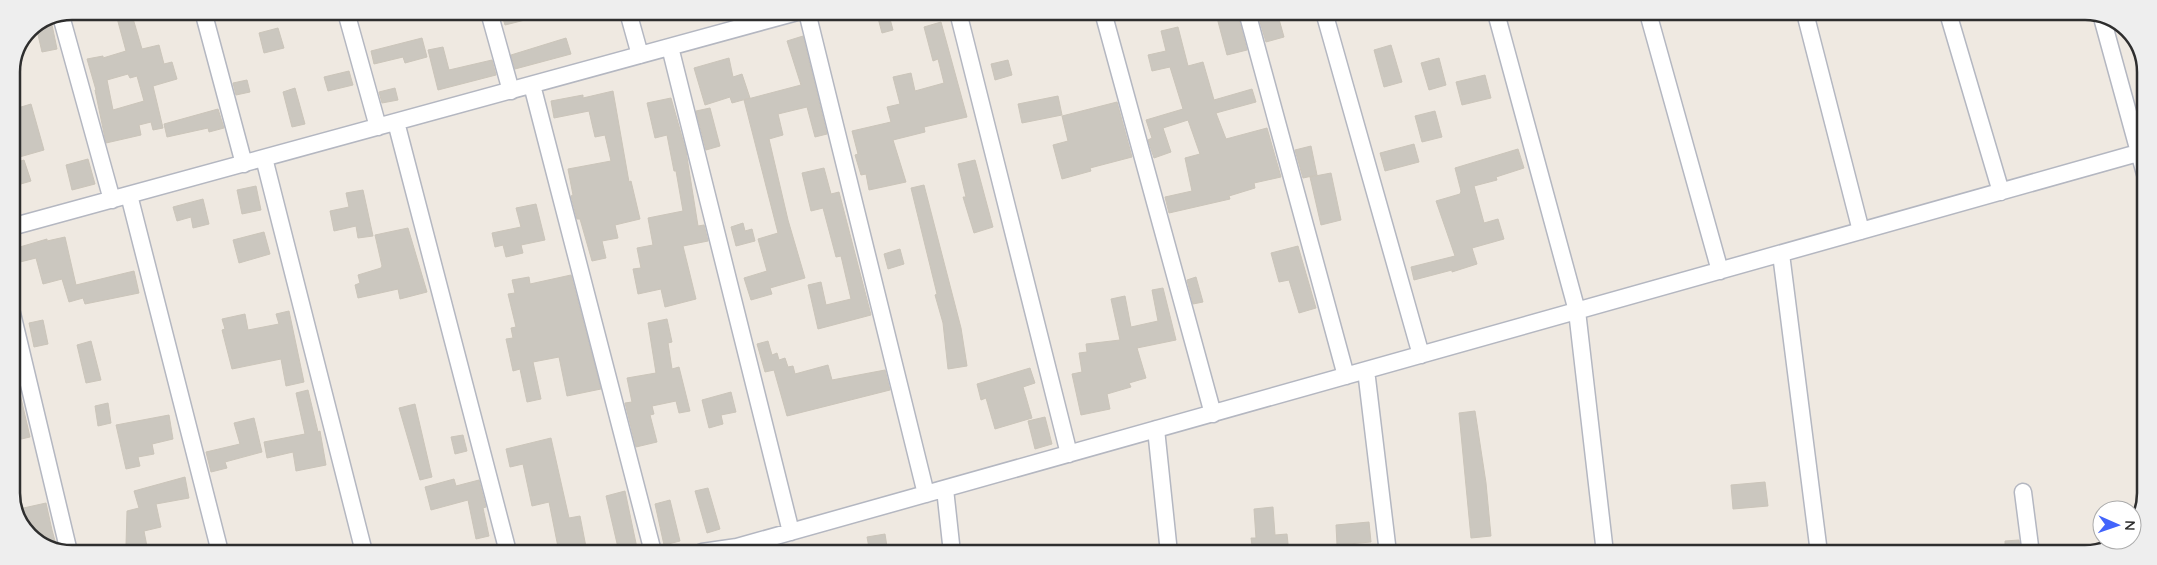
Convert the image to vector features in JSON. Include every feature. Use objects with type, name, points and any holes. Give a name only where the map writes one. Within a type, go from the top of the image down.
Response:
[{"type":"street","points":[[205,20],[244,164]]},
{"type":"street","points":[[348,20],[378,127]]},
{"type":"street","points":[[491,20],[511,90]]},
{"type":"street","points":[[630,20],[640,55]]},
{"type":"street","points":[[20,225],[670,47],[757,20]]},
{"type":"street","points":[[809,20],[926,494]]},
{"type":"street","points":[[960,20],[1069,454]]},
{"type":"street","points":[[1105,20],[1213,414]]},
{"type":"street","points":[[1249,20],[1346,376]]},
{"type":"street","points":[[1326,20],[1421,355]]},
{"type":"street","points":[[1498,20],[1577,311],[1604,545]]},
{"type":"street","points":[[1650,20],[1720,271]]},
{"type":"street","points":[[1807,20],[1861,231]]},
{"type":"street","points":[[1950,20],[2001,192]]},
{"type":"street","points":[[62,21],[112,200]]},
{"type":"street","points":[[2104,24],[2137,132]]},
{"type":"street","points":[[670,47],[792,532]]},
{"type":"street","points":[[532,84],[651,545]]},
{"type":"street","points":[[396,122],[506,545]]},
{"type":"street","points":[[752,545],[792,532],[1156,429],[2137,154]]},
{"type":"street","points":[[264,158],[362,545]]},
{"type":"street","points":[[129,195],[218,545]]},
{"type":"street","points":[[1781,254],[1818,545]]},
{"type":"street","points":[[20,346],[68,545]]},
{"type":"street","points":[[1366,370],[1387,545]]},
{"type":"street","points":[[1156,429],[1168,545]]},
{"type":"street","points":[[945,489],[951,545]]},
{"type":"street","points":[[2024,492],[2029,545]]},
{"type":"building","points":[[118,20],[133,20],[142,49],[159,45],[164,64],[172,62],[177,79],[153,86],[163,128],[153,130],[151,122],[139,125],[141,135],[106,143],[96,90],[87,59],[103,56],[103,58],[126,51]],"holes":[[[128,74],[130,78],[137,76],[144,101],[113,110],[107,80]]]},
{"type":"building","points":[[503,20],[525,20],[505,25]]},
{"type":"building","points":[[879,20],[890,20],[893,30],[882,33]]},
{"type":"building","points":[[1218,20],[1239,20],[1247,50],[1227,55]]},
{"type":"building","points":[[1259,20],[1279,20],[1284,37],[1266,42]]},
{"type":"building","points":[[941,22],[967,117],[924,127],[925,132],[893,140],[906,182],[869,190],[866,174],[861,175],[855,155],[858,154],[852,131],[891,122],[887,107],[900,104],[893,77],[911,73],[915,91],[944,83],[938,59],[933,61],[924,27]]},
{"type":"building","points":[[52,24],[57,49],[42,52],[38,33]]},
{"type":"building","points":[[1178,27],[1188,66],[1203,62],[1214,100],[1252,89],[1256,102],[1216,113],[1226,139],[1267,128],[1281,177],[1254,183],[1255,188],[1229,196],[1230,199],[1169,213],[1165,197],[1192,191],[1185,158],[1200,154],[1188,120],[1163,128],[1171,152],[1154,158],[1148,140],[1152,138],[1146,120],[1183,109],[1170,67],[1152,71],[1148,55],[1166,51],[1161,31]]},
{"type":"building","points":[[278,28],[284,48],[264,53],[259,33]]},
{"type":"building","points":[[803,36],[827,134],[815,137],[807,107],[778,114],[783,135],[769,139],[788,220],[805,278],[770,288],[772,294],[751,300],[744,278],[767,271],[758,239],[778,233],[744,100],[801,85],[787,41]]},
{"type":"building","points":[[422,38],[427,57],[405,63],[403,57],[374,64],[371,51]]},
{"type":"building","points":[[566,38],[571,54],[515,69],[511,55]]},
{"type":"building","points":[[1391,45],[1402,82],[1384,87],[1374,50]]},
{"type":"building","points":[[443,47],[449,70],[492,60],[496,75],[438,90],[428,50]]},
{"type":"building","points":[[729,58],[733,77],[742,74],[750,98],[732,103],[730,97],[705,105],[694,68]]},
{"type":"building","points":[[1439,58],[1446,85],[1429,90],[1421,63]]},
{"type":"building","points":[[1008,60],[1012,75],[995,80],[991,64]]},
{"type":"building","points":[[349,71],[353,85],[328,91],[324,77]]},
{"type":"building","points":[[1485,75],[1491,98],[1462,105],[1456,82]]},
{"type":"building","points":[[247,80],[250,92],[236,95],[233,83]]},
{"type":"building","points":[[295,88],[305,124],[292,127],[283,92]]},
{"type":"building","points":[[395,88],[398,100],[382,103],[379,92]]},
{"type":"building","points":[[613,91],[629,182],[631,181],[640,219],[615,225],[618,238],[602,241],[606,258],[592,261],[571,196],[573,195],[568,169],[611,161],[605,135],[595,137],[589,111],[554,118],[551,101],[583,95],[583,98]]},
{"type":"building","points":[[1058,96],[1062,115],[1022,123],[1018,104]]},
{"type":"building","points":[[671,98],[686,151],[698,226],[704,225],[708,241],[683,246],[696,299],[665,307],[661,289],[638,294],[633,269],[641,268],[637,248],[653,245],[648,218],[683,211],[667,135],[655,138],[647,103]]},
{"type":"building","points":[[1117,102],[1132,157],[1090,168],[1091,171],[1062,179],[1053,145],[1068,141],[1062,116]]},
{"type":"building","points":[[31,104],[44,150],[20,157],[20,107]]},
{"type":"building","points":[[710,108],[720,146],[706,150],[696,111]]},
{"type":"building","points":[[218,109],[224,128],[209,132],[208,128],[167,137],[164,124]]},
{"type":"building","points":[[1435,111],[1442,137],[1422,142],[1415,116]]},
{"type":"building","points":[[1414,144],[1419,162],[1385,171],[1380,153]]},
{"type":"building","points":[[1311,146],[1317,175],[1303,178],[1295,150]]},
{"type":"building","points":[[1518,149],[1524,168],[1496,177],[1497,180],[1474,186],[1484,223],[1498,219],[1504,239],[1472,248],[1477,264],[1452,272],[1452,270],[1414,280],[1411,267],[1455,256],[1436,201],[1460,194],[1461,191],[1455,168]]},
{"type":"building","points":[[88,159],[95,184],[72,190],[66,165]]},
{"type":"building","points":[[24,160],[31,181],[20,184],[20,161]]},
{"type":"building","points":[[975,160],[993,227],[974,233],[963,197],[966,197],[958,164]]},
{"type":"building","points":[[824,168],[831,194],[839,192],[871,315],[818,329],[808,285],[821,282],[826,305],[851,299],[841,256],[836,257],[823,208],[811,211],[802,173]]},
{"type":"building","points":[[1331,173],[1341,220],[1321,225],[1310,177]]},
{"type":"building","points":[[924,185],[961,328],[967,366],[948,369],[943,323],[911,188]]},
{"type":"building","points":[[256,186],[261,210],[242,214],[237,190]]},
{"type":"building","points":[[363,190],[373,236],[358,238],[356,226],[334,231],[330,211],[349,207],[346,193]]},
{"type":"building","points":[[203,199],[209,224],[193,228],[191,217],[177,221],[173,207]]},
{"type":"building","points":[[536,204],[545,240],[521,245],[523,253],[506,257],[503,245],[495,247],[492,233],[521,227],[516,208]]},
{"type":"building","points":[[743,223],[745,231],[752,229],[755,241],[736,246],[731,227]]},
{"type":"building","points":[[408,228],[427,292],[400,299],[398,289],[358,298],[355,285],[360,283],[358,275],[381,268],[382,266],[375,235]]},
{"type":"building","points":[[264,232],[270,254],[239,263],[233,240]]},
{"type":"building","points":[[65,237],[76,285],[134,271],[139,293],[85,304],[83,298],[69,302],[62,279],[43,284],[36,258],[20,262],[20,247],[47,239],[47,241]]},
{"type":"building","points":[[1298,246],[1316,308],[1299,313],[1289,280],[1279,282],[1271,253]]},
{"type":"building","points":[[900,249],[904,264],[888,269],[884,254]]},
{"type":"building","points":[[571,275],[601,389],[567,396],[559,357],[533,362],[541,399],[527,402],[520,369],[513,371],[506,339],[513,338],[511,328],[516,327],[508,294],[515,293],[512,280],[529,277],[530,284]]},
{"type":"building","points":[[1196,277],[1203,302],[1193,304],[1187,280]]},
{"type":"building","points":[[1163,288],[1176,340],[1137,348],[1146,378],[1129,383],[1131,387],[1107,394],[1110,409],[1081,415],[1072,374],[1082,372],[1079,353],[1087,352],[1086,344],[1120,340],[1111,299],[1125,296],[1131,327],[1158,321],[1152,290]]},
{"type":"building","points":[[289,311],[304,382],[286,386],[281,359],[232,369],[222,330],[225,329],[222,319],[245,314],[248,330],[279,324],[276,314]]},
{"type":"building","points":[[667,319],[672,342],[668,343],[672,369],[679,367],[690,411],[679,413],[676,401],[652,406],[654,414],[650,415],[657,442],[636,447],[625,403],[632,402],[627,378],[656,373],[648,323]]},
{"type":"building","points":[[43,320],[48,344],[34,347],[29,323]]},
{"type":"building","points":[[91,341],[101,380],[86,383],[77,345]]},
{"type":"building","points":[[768,341],[772,355],[777,353],[779,360],[785,358],[788,367],[793,366],[795,374],[828,365],[832,380],[885,370],[890,390],[787,416],[774,370],[765,372],[757,344]]},
{"type":"building","points":[[1030,368],[1035,383],[1023,387],[1032,418],[995,429],[986,398],[981,400],[977,384]]},
{"type":"building","points":[[308,390],[318,432],[320,431],[326,465],[296,471],[293,452],[267,458],[264,442],[305,434],[296,393]]},
{"type":"building","points":[[731,392],[736,412],[721,415],[723,424],[709,428],[702,400]]},
{"type":"building","points":[[20,394],[30,437],[20,439]]},
{"type":"building","points":[[108,403],[111,423],[98,426],[95,406]]},
{"type":"building","points":[[415,404],[432,477],[420,480],[399,408]]},
{"type":"building","points":[[1475,411],[1486,483],[1491,536],[1471,538],[1459,413]]},
{"type":"building","points":[[169,415],[173,439],[152,444],[154,454],[138,457],[140,466],[126,469],[116,425]]},
{"type":"building","points":[[1045,417],[1052,444],[1035,449],[1028,421]]},
{"type":"building","points":[[254,418],[262,452],[225,462],[227,468],[211,472],[206,452],[240,444],[234,423]]},
{"type":"building","points":[[463,435],[467,451],[455,454],[451,437]]},
{"type":"building","points":[[551,438],[569,518],[580,516],[586,545],[558,545],[549,502],[532,506],[523,464],[510,467],[506,449]]},
{"type":"building","points":[[185,477],[189,498],[156,504],[161,527],[144,531],[147,545],[126,545],[127,511],[139,508],[134,491]]},
{"type":"building","points":[[454,479],[456,486],[479,480],[486,507],[483,508],[489,536],[476,539],[468,500],[431,510],[425,487]]},
{"type":"building","points":[[1765,482],[1768,506],[1733,509],[1731,485]]},
{"type":"building","points":[[708,488],[720,529],[707,533],[695,491]]},
{"type":"building","points":[[625,491],[636,545],[617,545],[606,496]]},
{"type":"building","points":[[670,500],[680,541],[664,545],[655,504]]},
{"type":"building","points":[[46,503],[55,542],[46,538],[33,527],[23,508]]},
{"type":"building","points":[[1273,507],[1275,535],[1287,534],[1288,545],[1252,545],[1251,538],[1256,538],[1254,509]]},
{"type":"building","points":[[1369,522],[1371,542],[1337,545],[1336,525]]},
{"type":"building","points":[[885,534],[887,545],[868,545],[867,537]]},
{"type":"building","points":[[2019,540],[2020,545],[2005,545],[2005,541]]}]
